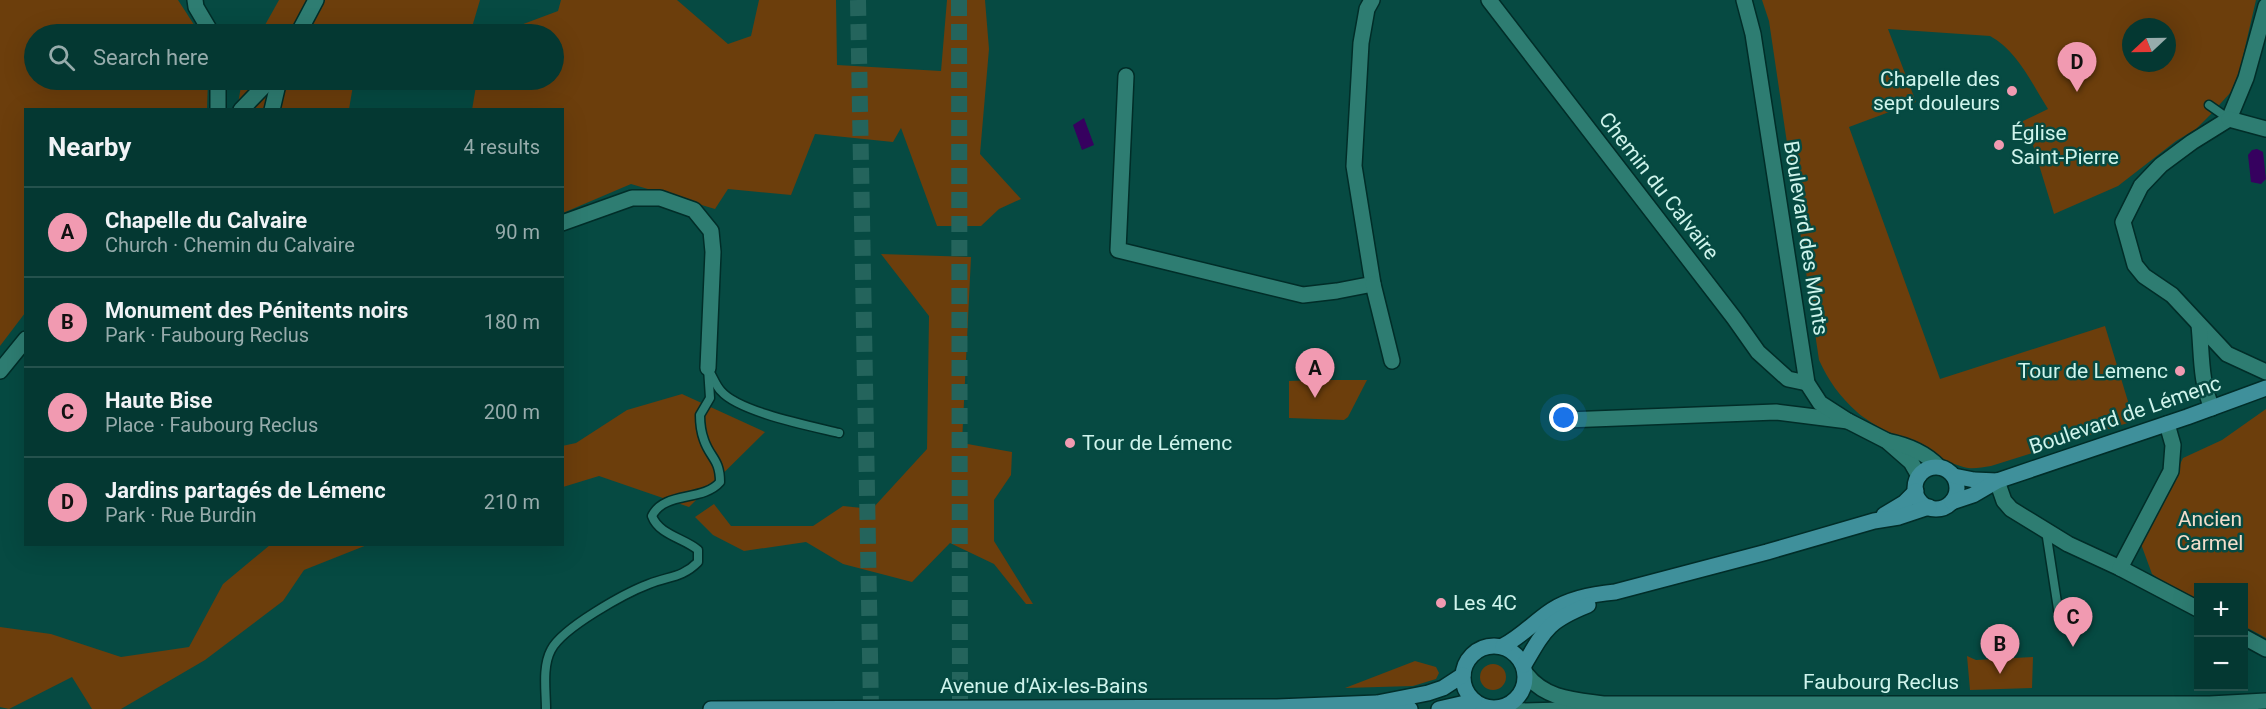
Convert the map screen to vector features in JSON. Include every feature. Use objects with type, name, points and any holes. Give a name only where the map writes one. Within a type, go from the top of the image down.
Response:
[{"type":"main road","name":"Boulevard de Lémenc","points":[[1952,502],[1973,495],[1996,482],[2266,388]]},
{"type":"main road","points":[[1503,646],[1517,639],[1550,612],[1564,604],[1590,595],[1615,592],[1874,521],[1899,517],[1929,507],[1937,508],[1952,502],[1957,484],[1954,476],[1950,471],[1939,467],[1924,470],[1918,483],[1896,508],[1874,521]]},
{"type":"main road","name":"Boulevard de Lémenc","points":[[1954,476],[1996,482]]},
{"type":"main road","points":[[1918,483],[1923,503],[1929,507]]},
{"type":"main road","points":[[1525,669],[1519,657],[1503,646],[1492,645],[1472,654],[1466,663],[1463,675],[1464,684],[1474,701],[1487,708],[1501,708],[1511,704],[1520,696],[1525,685],[1525,669],[1541,636],[1551,624],[1615,592]]},
{"type":"main road","name":"Avenue d'Aix-les-Bains","points":[[711,709],[1277,707],[1377,703],[1428,693],[1443,688],[1463,675]]},
{"type":"main road","points":[[1439,709],[1474,701]]},
{"type":"main road","name":"Avenue d'Aix-les-Bains","points":[[1377,703],[1410,709]]},
{"type":"street","points":[[195,0],[196,7],[206,24]]},
{"type":"street","points":[[303,24],[316,0]]},
{"type":"street","points":[[1372,0],[1367,9],[1360,43],[1354,166],[1373,284],[1392,361]]},
{"type":"street","name":"Chemin du Calvaire","points":[[1489,0],[1758,352],[1788,379],[1806,383]]},
{"type":"street","name":"Boulevard des Monts","points":[[1744,0],[1753,34],[1806,383]]},
{"type":"street","points":[[2266,6],[2246,78],[2229,119],[2161,165],[2141,186],[2123,222],[2135,264],[2144,276],[2172,295],[2227,354],[2266,372]]},
{"type":"street","points":[[1126,76],[1118,250],[1303,295],[1373,284]]},
{"type":"street","points":[[218,90],[218,108]]},
{"type":"street","points":[[243,108],[260,90]]},
{"type":"street","points":[[272,108],[277,90]]},
{"type":"street","points":[[2229,119],[2266,129]]},
{"type":"street","points":[[564,223],[632,198],[660,198],[694,210],[711,231],[713,252],[708,368]]},
{"type":"street","points":[[2199,325],[2202,379],[2212,408]]},
{"type":"street","points":[[0,371],[24,341]]},
{"type":"street","points":[[1806,383],[1820,403],[1848,421],[1887,441],[1911,462],[1918,483]]},
{"type":"street","points":[[1566,420],[1776,412],[1848,421]]},
{"type":"street","points":[[2120,568],[2170,471],[2174,445],[2167,424]]},
{"type":"street","points":[[1887,441],[1906,445],[1933,460],[1939,467]]},
{"type":"street","points":[[1996,482],[2004,501],[2011,509],[2068,544],[2194,606]]},
{"type":"street","points":[[2248,639],[2266,648]]},
{"type":"street","name":"Faubourg Reclus","points":[[1525,669],[1538,687],[1559,698],[1603,704],[2210,704],[2266,700]]},
{"type":"lane","points":[[2209,105],[2229,119]]},
{"type":"lane","points":[[708,368],[720,391],[734,400],[775,416],[839,434]]},
{"type":"lane","points":[[546,709],[546,667],[550,650],[563,634],[617,600],[648,584],[688,572],[698,562],[698,550],[663,530],[654,523],[652,516],[655,510],[662,505],[708,492],[720,482],[720,470],[715,457],[704,442],[700,415],[710,398],[708,368]]},
{"type":"lane","points":[[2046,530],[2060,622]]},
{"type":"lane","name":"Faubourg Reclus","points":[[1501,708],[1560,708],[1603,704]]},
{"type":"green space","points":[[0,0],[178,0],[194,24],[24,24],[24,90],[208,90],[207,108],[24,108],[24,314],[0,346]]},
{"type":"green space","points":[[279,0],[480,0],[473,24],[266,24]]},
{"type":"green space","points":[[561,0],[677,0],[728,44],[751,36],[759,0],[836,0],[837,65],[941,71],[947,0],[985,0],[989,49],[980,154],[1021,199],[999,209],[981,226],[937,226],[901,128],[893,142],[815,134],[791,195],[728,189],[715,209],[631,184],[564,213],[564,108],[472,108],[475,90],[564,90],[564,24],[524,24],[558,11]]},
{"type":"green space","points":[[1762,0],[2256,0],[2240,69],[2231,92],[2210,115],[2196,129],[2176,141],[2118,186],[2054,214],[2032,142],[2021,122],[2048,109],[2016,59],[2000,42],[1990,36],[1888,29],[1916,102],[1849,127],[1940,379],[2105,326],[2134,421],[1991,466],[1971,468],[1927,453],[1866,419],[1845,400],[1830,381],[1819,360],[1769,21]]},
{"type":"green space","points":[[240,90],[352,90],[349,108],[237,108]]},
{"type":"green space","points":[[881,254],[971,257],[962,443],[1012,452],[1011,475],[994,500],[994,541],[1033,604],[1026,604],[994,564],[950,543],[912,582],[843,564],[806,542],[744,551],[713,535],[695,517],[714,504],[731,526],[813,526],[843,506],[872,509],[927,449],[929,316]]},
{"type":"green space","points":[[1367,380],[1348,417],[1344,420],[1289,418],[1289,381]]},
{"type":"green space","points":[[682,394],[765,432],[689,507],[599,476],[564,487],[564,446],[576,443],[627,410]]},
{"type":"green space","name":"Ancien Carmel","points":[[2266,409],[2266,638],[2248,628],[2248,583],[2194,583],[2194,601],[2152,574],[2141,544],[2183,458],[2222,440]]},
{"type":"green space","points":[[269,546],[364,546],[304,570],[283,601],[205,660],[121,709],[92,709],[72,677],[9,709],[0,707],[0,627],[51,634],[121,657],[189,647],[223,584]]},
{"type":"green space","points":[[1967,656],[1976,660],[2033,657],[2032,688],[1970,690]]},
{"type":"green space","points":[[1415,661],[1436,667],[1439,673],[1436,679],[1413,686],[1345,688]]},
{"type":"green space","points":[[1493,664],[1502,668],[1506,677],[1502,686],[1493,690],[1484,686],[1480,677],[1484,668]]},
{"type":"shaded area","points":[[1084,118],[1094,145],[1082,150],[1073,125]]},
{"type":"shaded area","points":[[2257,149],[2263,152],[2266,179],[2261,184],[2251,182],[2248,155],[2252,150]]},
{"type":"tunnel","points":[[858,0],[871,709]]},
{"type":"tunnel","points":[[959,0],[960,709]]},
{"type":"place","name":"Chapelle des sept douleurs","points":[[2012,91]]},
{"type":"place","name":"Jardins partagés de Lémenc","points":[[2077,92]]},
{"type":"place","name":"Église Saint-Pierre","points":[[1999,145]]},
{"type":"place","name":"Tour de Lemenc","points":[[2180,371]]},
{"type":"place","name":"Chapelle du Calvaire","points":[[1315,398]]},
{"type":"place","name":"Tour de Lémenc","points":[[1070,443]]},
{"type":"place","name":"Les 4C","points":[[1441,603]]},
{"type":"place","name":"Haute Bise","points":[[2073,647]]},
{"type":"place","name":"Monument des Pénitents noirs","points":[[2000,674]]}]
